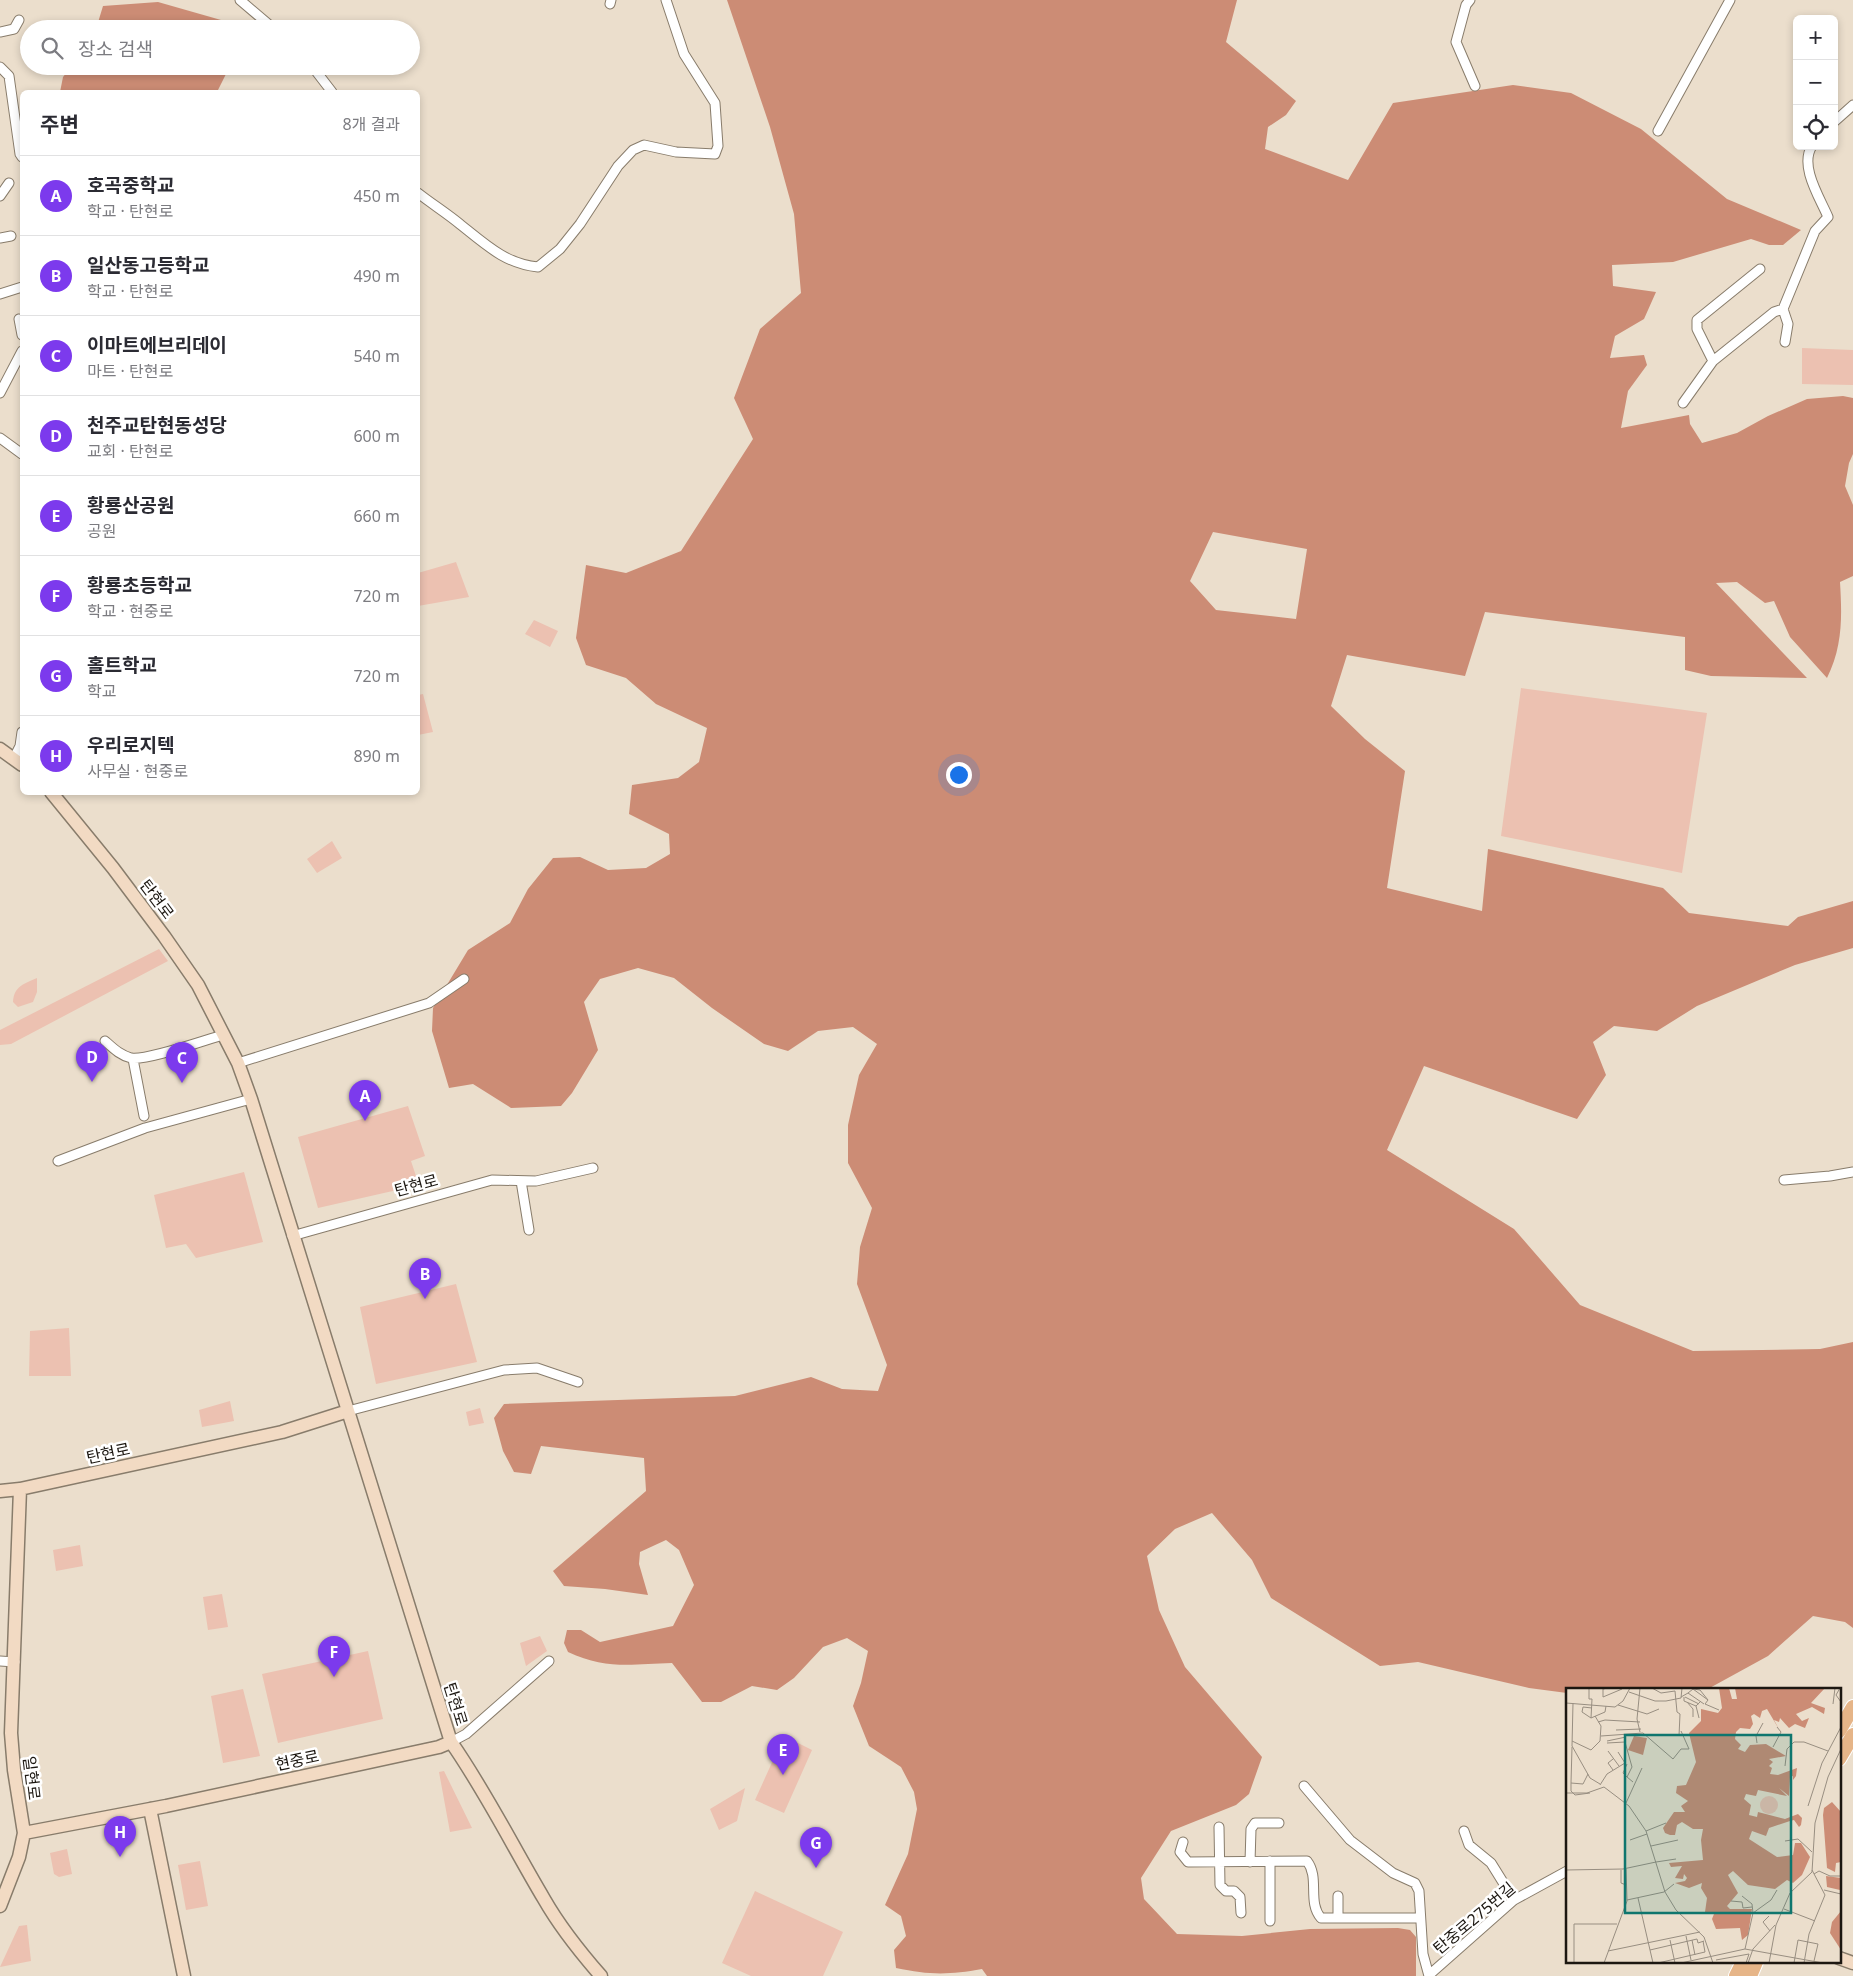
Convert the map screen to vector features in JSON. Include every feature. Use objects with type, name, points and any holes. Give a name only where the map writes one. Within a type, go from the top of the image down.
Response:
[{"type":"main road","points":[[0,749],[18,761]]},
{"type":"main road","name":"탄현로","points":[[53,795],[104,856],[198,985],[238,1063],[251,1099],[292,1236],[451,1742],[504,1828],[545,1901],[577,1948],[601,1976]]},
{"type":"main road","name":"탄현로","points":[[20,1489],[282,1432],[348,1411]]},
{"type":"main road","points":[[0,1491],[20,1489]]},
{"type":"main road","name":"일현로","points":[[0,1906],[19,1857],[24,1833],[14,1770],[11,1733],[20,1489]]},
{"type":"main road","points":[[1840,1729],[1853,1707]]},
{"type":"main road","points":[[1840,1757],[1853,1735]]},
{"type":"main road","name":"현중로","points":[[24,1833],[150,1809],[439,1747],[451,1742]]},
{"type":"main road","points":[[150,1809],[184,1976]]},
{"type":"main road","points":[[1840,1958],[1853,1963]]},
{"type":"main road","points":[[1736,1976],[1742,1964]]},
{"type":"main road","points":[[1750,1976],[1755,1964]]},
{"type":"street","points":[[240,0],[263,20]]},
{"type":"street","points":[[420,194],[461,225],[475,238],[508,260],[522,265],[538,267],[560,249],[580,224],[618,166],[633,150],[644,146],[676,152],[715,154],[718,146],[715,104],[684,54],[666,0]]},
{"type":"street","points":[[1470,0],[1466,5],[1456,42],[1475,86]]},
{"type":"street","points":[[1658,131],[1730,0]]},
{"type":"street","points":[[0,32],[14,30],[19,20]]},
{"type":"street","points":[[0,67],[9,76],[20,154]]},
{"type":"street","points":[[319,75],[330,90]]},
{"type":"street","points":[[1838,118],[1853,104]]},
{"type":"street","points":[[1785,342],[1788,324],[1783,309],[1815,230],[1828,217],[1808,170],[1809,150]]},
{"type":"street","points":[[0,196],[9,183]]},
{"type":"street","points":[[0,238],[11,236]]},
{"type":"street","points":[[1713,360],[1696,329],[1696,320],[1760,269]]},
{"type":"street","points":[[0,294],[20,288]]},
{"type":"street","points":[[1683,402],[1713,360],[1774,312],[1783,309]]},
{"type":"street","points":[[19,319],[20,324]]},
{"type":"street","points":[[0,392],[20,355]]},
{"type":"street","points":[[0,438],[20,453]]},
{"type":"street","points":[[18,761],[20,746]]},
{"type":"street","points":[[238,1063],[429,1003],[464,979]]},
{"type":"street","points":[[106,1041],[118,1053],[133,1059],[147,1057],[222,1035]]},
{"type":"street","points":[[133,1059],[144,1116]]},
{"type":"street","points":[[58,1161],[145,1128],[251,1099]]},
{"type":"street","name":"탄현로","points":[[292,1236],[492,1180],[536,1181],[593,1168]]},
{"type":"street","points":[[1784,1180],[1853,1172]]},
{"type":"street","points":[[521,1181],[529,1230]]},
{"type":"street","name":"탄현로","points":[[348,1411],[504,1370],[537,1368],[578,1382]]},
{"type":"street","points":[[451,1742],[466,1734],[549,1660]]},
{"type":"street","points":[[0,1661],[14,1662]]},
{"type":"street","name":"탄중로275번길","points":[[1304,1786],[1350,1840],[1394,1873],[1415,1883],[1419,1890],[1422,1954],[1429,1976],[1514,1900],[1566,1872]]},
{"type":"street","points":[[1250,1862],[1251,1829],[1254,1823],[1279,1823]]},
{"type":"street","points":[[1219,1827],[1220,1885],[1226,1891],[1234,1891],[1240,1897],[1241,1913]]},
{"type":"street","points":[[1464,1831],[1469,1846],[1490,1863],[1514,1900]]},
{"type":"street","points":[[1183,1842],[1180,1852],[1188,1862],[1307,1861],[1313,1869],[1315,1911],[1321,1918],[1420,1918]]},
{"type":"street","points":[[1270,1861],[1270,1921]]},
{"type":"street","points":[[1338,1896],[1338,1918]]},
{"type":"shaded area","points":[[727,0],[1237,0],[1226,42],[1296,101],[1286,115],[1268,127],[1265,149],[1348,180],[1393,103],[1513,85],[1571,93],[1641,129],[1727,199],[1801,230],[1783,245],[1769,245],[1751,239],[1673,262],[1612,265],[1613,286],[1656,292],[1644,319],[1615,336],[1610,358],[1644,355],[1647,365],[1628,391],[1621,428],[1689,415],[1690,424],[1702,443],[1737,433],[1768,416],[1807,399],[1843,396],[1853,398],[1853,454],[1849,463],[1845,486],[1853,505],[1853,576],[1840,582],[1841,619],[1839,643],[1827,678],[1790,637],[1774,601],[1765,603],[1737,582],[1716,583],[1807,678],[1711,676],[1685,670],[1685,637],[1485,612],[1465,676],[1347,655],[1331,706],[1365,739],[1405,771],[1387,888],[1482,911],[1488,849],[1663,888],[1689,913],[1788,926],[1798,917],[1853,901],[1853,948],[1795,965],[1697,1006],[1657,1031],[1614,1026],[1593,1042],[1606,1075],[1577,1119],[1424,1066],[1387,1150],[1514,1229],[1580,1305],[1693,1351],[1820,1349],[1853,1342],[1853,1628],[1845,1622],[1813,1616],[1768,1656],[1710,1688],[1566,1688],[1566,1693],[1529,1688],[1418,1662],[1380,1666],[1271,1598],[1252,1560],[1212,1513],[1175,1529],[1147,1556],[1159,1610],[1185,1667],[1262,1757],[1249,1794],[1236,1805],[1171,1831],[1141,1878],[1144,1899],[1177,1934],[1242,1936],[1310,1929],[1398,1928],[1410,1930],[1416,1937],[1416,1976],[987,1976],[982,1969],[939,1973],[896,1968],[894,1950],[906,1936],[901,1916],[885,1905],[908,1854],[917,1809],[914,1792],[901,1767],[869,1746],[853,1706],[861,1683],[868,1651],[847,1638],[823,1647],[794,1678],[777,1690],[752,1686],[721,1702],[702,1702],[672,1663],[607,1664],[582,1658],[568,1652],[564,1643],[567,1630],[581,1630],[600,1642],[673,1626],[694,1585],[679,1550],[666,1540],[640,1552],[639,1564],[648,1595],[564,1586],[553,1571],[646,1491],[644,1458],[541,1446],[531,1474],[514,1472],[503,1451],[494,1418],[504,1404],[735,1396],[811,1377],[842,1389],[878,1391],[887,1365],[857,1284],[860,1247],[872,1208],[848,1163],[848,1125],[859,1075],[877,1044],[853,1027],[818,1031],[788,1051],[764,1044],[712,1008],[674,978],[638,968],[600,979],[584,1002],[598,1050],[572,1093],[561,1106],[511,1108],[473,1084],[449,1088],[432,1031],[433,1008],[468,950],[510,923],[528,889],[553,858],[580,857],[608,870],[646,868],[670,854],[669,834],[629,814],[632,785],[678,778],[699,762],[707,728],[656,704],[626,678],[586,665],[576,638],[586,565],[626,573],[681,551],[753,439],[734,398],[760,329],[801,293],[794,214],[770,127]],"holes":[[[1213,532],[1307,549],[1296,619],[1216,610],[1190,581]]]},
{"type":"shaded area","points":[[158,2],[221,20],[99,20],[103,6]]},
{"type":"shaded area","points":[[65,75],[226,75],[218,90],[60,90]]},
{"type":"shaded area","points":[[1802,348],[1853,350],[1853,385],[1802,384]]},
{"type":"shaded area","points":[[456,562],[469,597],[420,606],[420,572]]},
{"type":"shaded area","points":[[534,620],[558,631],[550,647],[525,634]]},
{"type":"shaded area","points":[[1521,688],[1707,713],[1682,873],[1501,836]]},
{"type":"shaded area","points":[[423,694],[433,732],[420,735],[420,695]]},
{"type":"shaded area","points":[[332,841],[342,858],[317,873],[307,859]]},
{"type":"shaded area","points":[[159,949],[168,961],[11,1044],[0,1045],[0,1030]]},
{"type":"shaded area","points":[[37,978],[37,992],[33,1002],[18,1007],[13,1002],[15,992],[20,986]]},
{"type":"shaded area","points":[[408,1106],[425,1156],[411,1161],[419,1185],[318,1208],[298,1137]]},
{"type":"shaded area","points":[[244,1172],[263,1242],[196,1258],[186,1244],[166,1248],[154,1195]]},
{"type":"shaded area","points":[[456,1284],[477,1362],[376,1384],[360,1307]]},
{"type":"shaded area","points":[[69,1328],[71,1376],[29,1376],[30,1331]]},
{"type":"shaded area","points":[[230,1401],[234,1421],[202,1427],[199,1410]]},
{"type":"shaded area","points":[[480,1408],[484,1423],[469,1426],[466,1412]]},
{"type":"shaded area","points":[[80,1545],[83,1566],[56,1571],[53,1550]]},
{"type":"shaded area","points":[[222,1594],[228,1627],[208,1630],[203,1597]]},
{"type":"shaded area","points":[[540,1636],[547,1651],[526,1666],[520,1643]]},
{"type":"shaded area","points":[[368,1651],[383,1719],[278,1743],[262,1674]]},
{"type":"shaded area","points":[[243,1689],[260,1756],[223,1763],[211,1696]]},
{"type":"shaded area","points":[[784,1736],[812,1750],[784,1813],[755,1800]]},
{"type":"shaded area","points":[[444,1771],[472,1828],[450,1832],[439,1772]]},
{"type":"shaded area","points":[[745,1788],[737,1821],[719,1830],[710,1809]]},
{"type":"shaded area","points":[[67,1849],[72,1874],[59,1877],[54,1874],[50,1853]]},
{"type":"shaded area","points":[[200,1861],[208,1906],[186,1910],[178,1865]]},
{"type":"shaded area","points":[[755,1891],[843,1932],[823,1976],[751,1976],[722,1963]]},
{"type":"shaded area","points":[[27,1925],[31,1961],[0,1967],[19,1926]]},
{"type":"place","name":"천주교탄현동성당","points":[[92,1082]]},
{"type":"place","name":"이마트에브리데이","points":[[182,1083]]},
{"type":"place","name":"호곡중학교","points":[[365,1121]]},
{"type":"place","name":"일산동고등학교","points":[[425,1299]]},
{"type":"place","name":"황룡초등학교","points":[[334,1677]]},
{"type":"place","name":"황룡산공원","points":[[783,1775]]},
{"type":"place","name":"우리로지텍","points":[[120,1857]]},
{"type":"place","name":"홀트학교","points":[[816,1868]]}]
